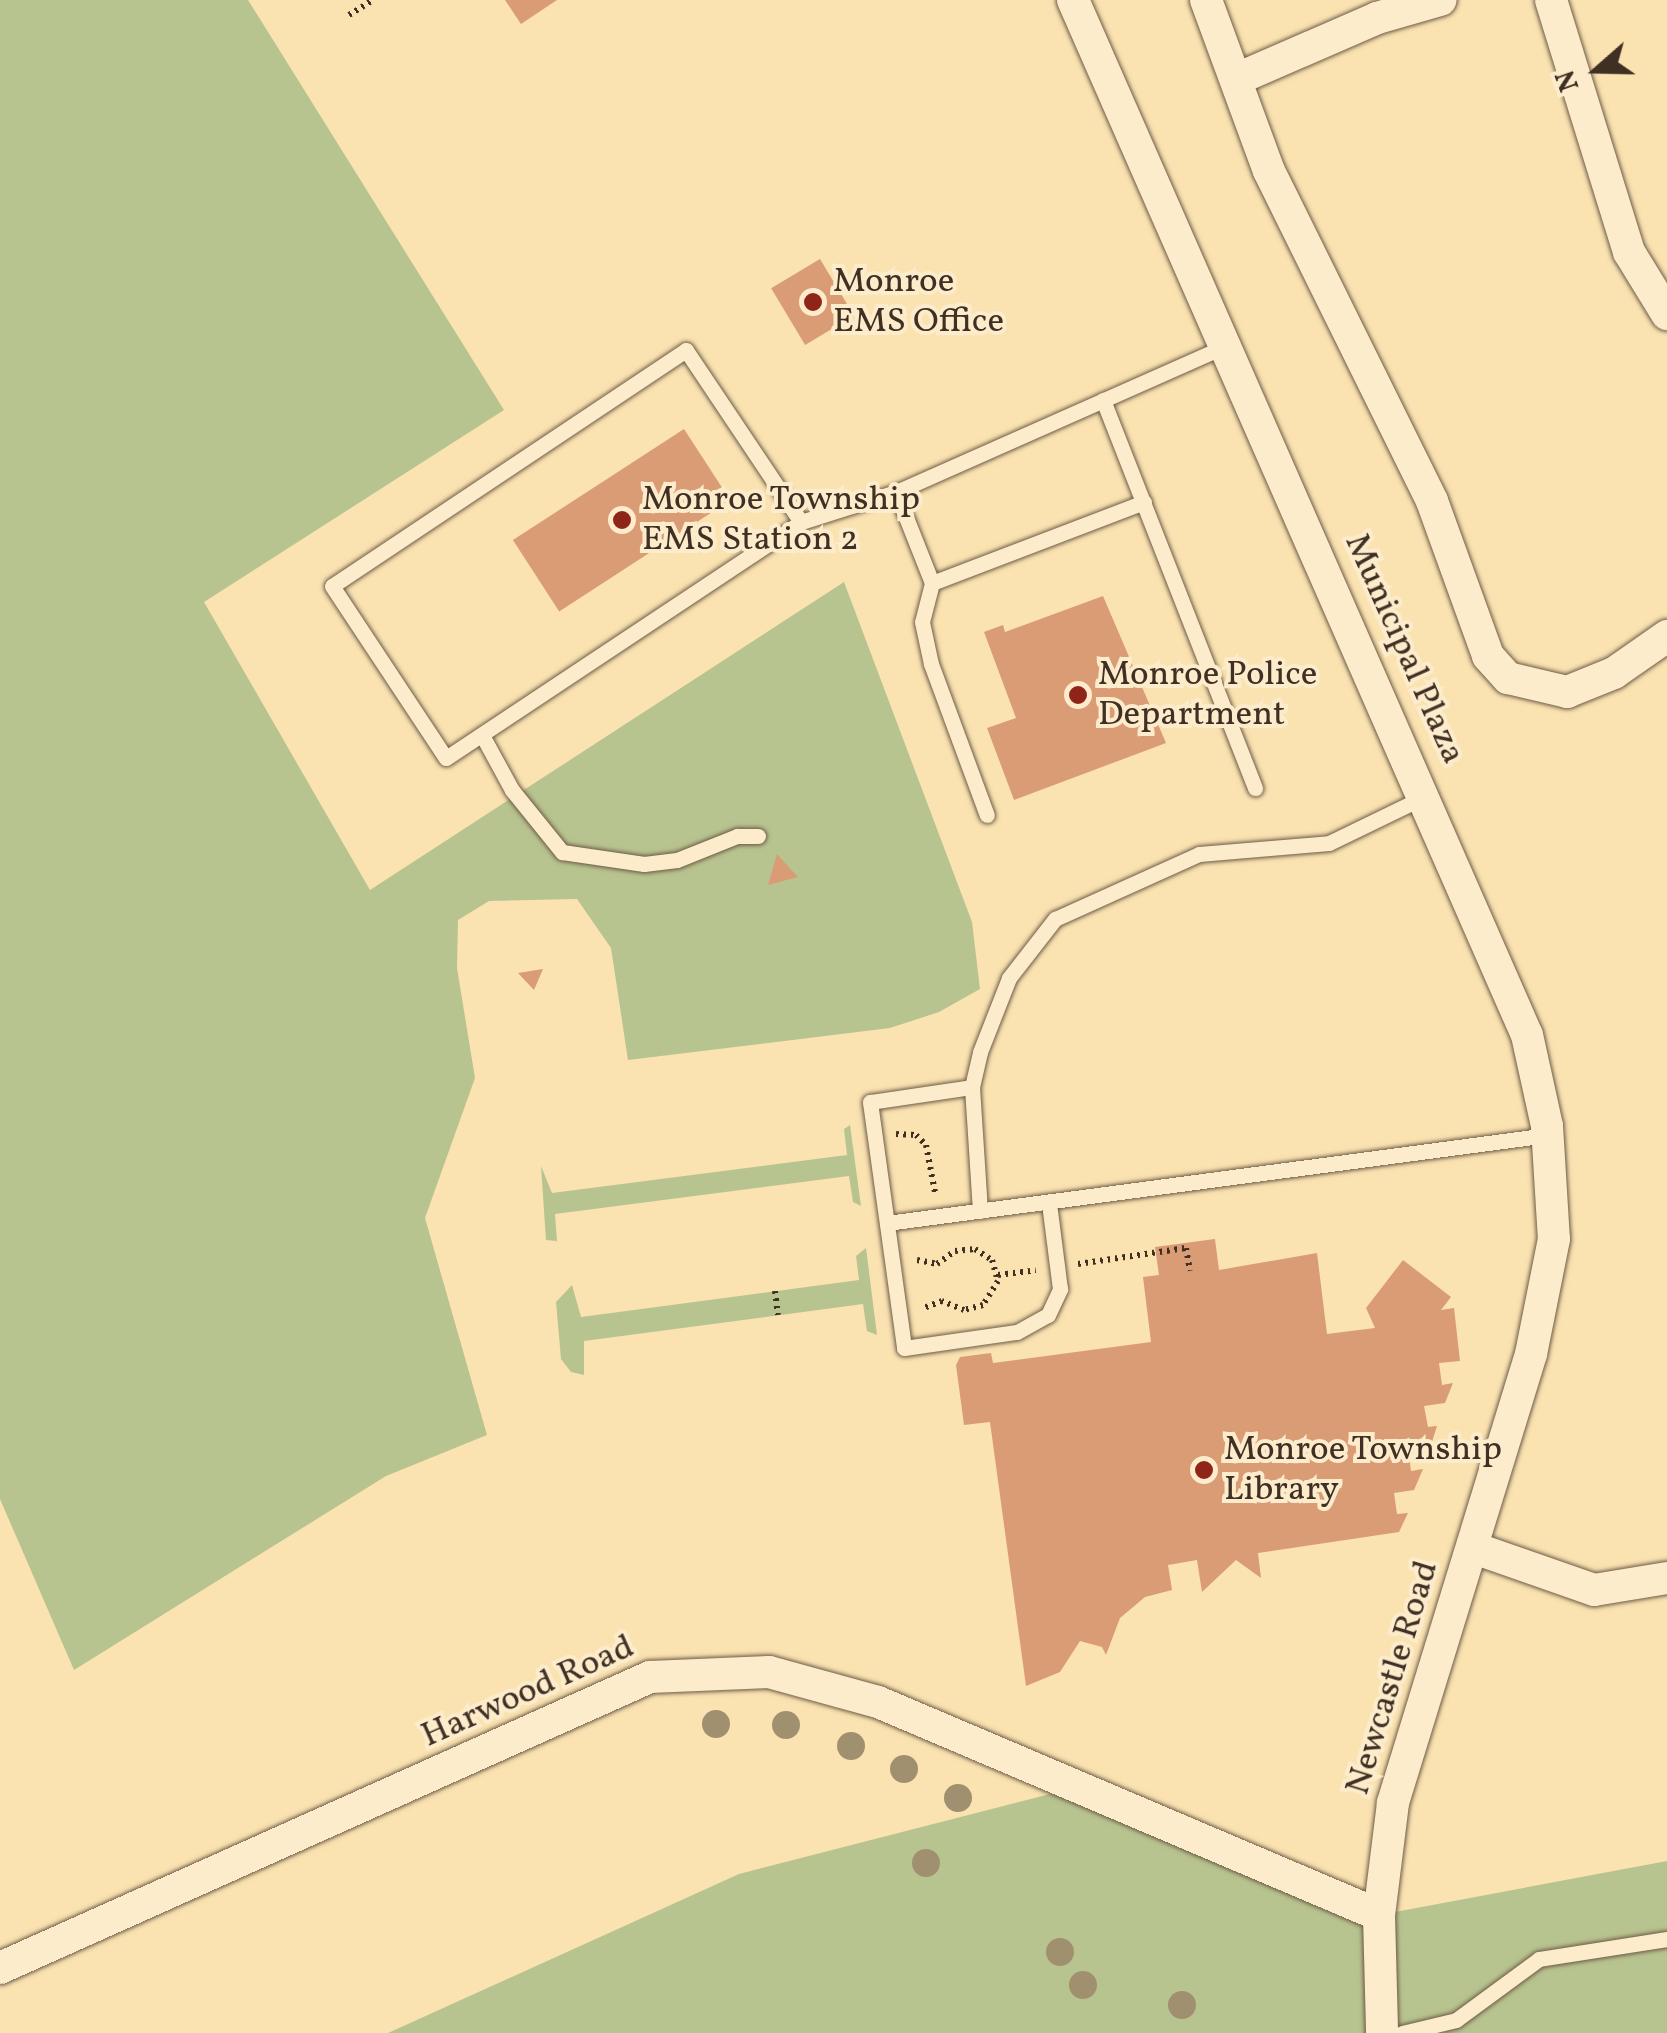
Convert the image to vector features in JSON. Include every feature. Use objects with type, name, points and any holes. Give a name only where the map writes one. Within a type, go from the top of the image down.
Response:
[{"type":"street","name":"Municipal Plaza","points":[[1072,0],[1425,797],[1526,1035],[1548,1136],[1554,1239],[1531,1354]]},
{"type":"street","points":[[1206,0],[1269,171],[1432,500],[1488,656],[1508,678],[1567,692],[1614,673],[1667,636]]},
{"type":"street","points":[[1238,79],[1377,18],[1440,0]]},
{"type":"street","points":[[1552,0],[1629,252],[1663,298]]},
{"type":"street","name":"Newcastle Road","points":[[1382,2033],[1379,1916],[1393,1803],[1531,1354]]},
{"type":"street","points":[[1474,1548],[1594,1590],[1666,1579]]},
{"type":"street","name":"Harwood Road","points":[[0,1968],[650,1676],[769,1672],[878,1702],[1379,1916]]},
{"type":"lane","points":[[801,522],[686,350],[332,586],[446,758],[801,522],[896,492],[1226,346]]},
{"type":"lane","points":[[1104,400],[1255,788]]},
{"type":"lane","points":[[896,492],[932,583],[922,622],[931,664],[987,815]]},
{"type":"lane","points":[[932,583],[1144,502]]},
{"type":"lane","points":[[482,735],[512,790],[562,852],[644,864],[677,860],[737,836],[758,836]]},
{"type":"lane","points":[[980,1212],[972,1087],[1009,978],[1055,919],[1199,854],[1317,846],[1425,797]]},
{"type":"lane","points":[[972,1087],[870,1102],[904,1348],[1034,1326],[1057,1299],[1048,1202]]},
{"type":"lane","points":[[887,1223],[1548,1136]]},
{"type":"lane","points":[[1402,2033],[1456,2020],[1539,1959],[1667,1939]]},
{"type":"path","points":[[349,15],[373,0]]},
{"type":"path","points":[[875,1138],[922,1139],[946,1256]]},
{"type":"path","points":[[998,1276],[1186,1248],[1190,1271]]},
{"type":"path","points":[[891,1254],[937,1264],[946,1256],[976,1249],[992,1260],[998,1276],[996,1290],[983,1306],[964,1310],[942,1300],[900,1318]]},
{"type":"path","points":[[775,1292],[778,1315]]},
{"type":"green space","points":[[0,0],[248,0],[504,410],[204,602],[370,890],[844,582],[972,922],[980,989],[939,1012],[890,1028],[628,1060],[611,948],[577,899],[489,901],[458,920],[457,968],[475,1078],[425,1218],[487,1435],[386,1476],[74,1670],[0,1499]]},
{"type":"green space","points":[[850,1125],[861,1206],[853,1202],[849,1176],[555,1214],[557,1241],[546,1240],[541,1166],[552,1193],[847,1155],[844,1129]]},
{"type":"green space","points":[[866,1248],[877,1335],[867,1331],[863,1304],[584,1341],[584,1375],[571,1372],[561,1359],[556,1302],[572,1285],[581,1317],[859,1280],[856,1256]]},
{"type":"green space","points":[[1077,1787],[1379,1915],[1667,1861],[1667,2033],[388,2033],[739,1874]]},
{"type":"building","points":[[505,0],[557,0],[521,24]]},
{"type":"building","name":"Monroe EMS Office","points":[[820,259],[854,316],[805,345],[771,288]]},
{"type":"building","name":"Monroe Township EMS Station 2","points":[[684,429],[730,500],[559,611],[513,540]]},
{"type":"building","name":"Monroe Police Department","points":[[1103,596],[1166,743],[1014,800],[987,728],[1016,718],[984,632],[1003,625],[1005,632]]},
{"type":"building","points":[[777,854],[798,877],[768,885]]},
{"type":"building","points":[[543,969],[534,990],[518,973]]},
{"type":"building","name":"Monroe Township Library","points":[[1215,1239],[1219,1270],[1317,1253],[1327,1334],[1375,1328],[1366,1308],[1403,1260],[1451,1297],[1441,1310],[1454,1308],[1460,1361],[1439,1363],[1442,1385],[1453,1383],[1445,1403],[1424,1406],[1428,1427],[1437,1426],[1431,1445],[1408,1449],[1411,1471],[1423,1469],[1414,1490],[1394,1493],[1397,1514],[1408,1513],[1399,1532],[1258,1553],[1261,1578],[1236,1560],[1202,1592],[1197,1560],[1168,1565],[1172,1590],[1145,1597],[1120,1618],[1106,1655],[1102,1647],[1080,1641],[1060,1672],[1026,1686],[990,1422],[964,1425],[956,1365],[960,1357],[991,1353],[993,1363],[1151,1342],[1143,1277],[1159,1275],[1155,1247]]},
{"type":"place","name":"Monroe EMS Office","points":[[813,302]]},
{"type":"place","name":"Monroe Township EMS Station 2","points":[[622,520]]},
{"type":"place","name":"Monroe Police Department","points":[[1078,695]]},
{"type":"place","name":"Monroe Township Library","points":[[1204,1470]]}]
